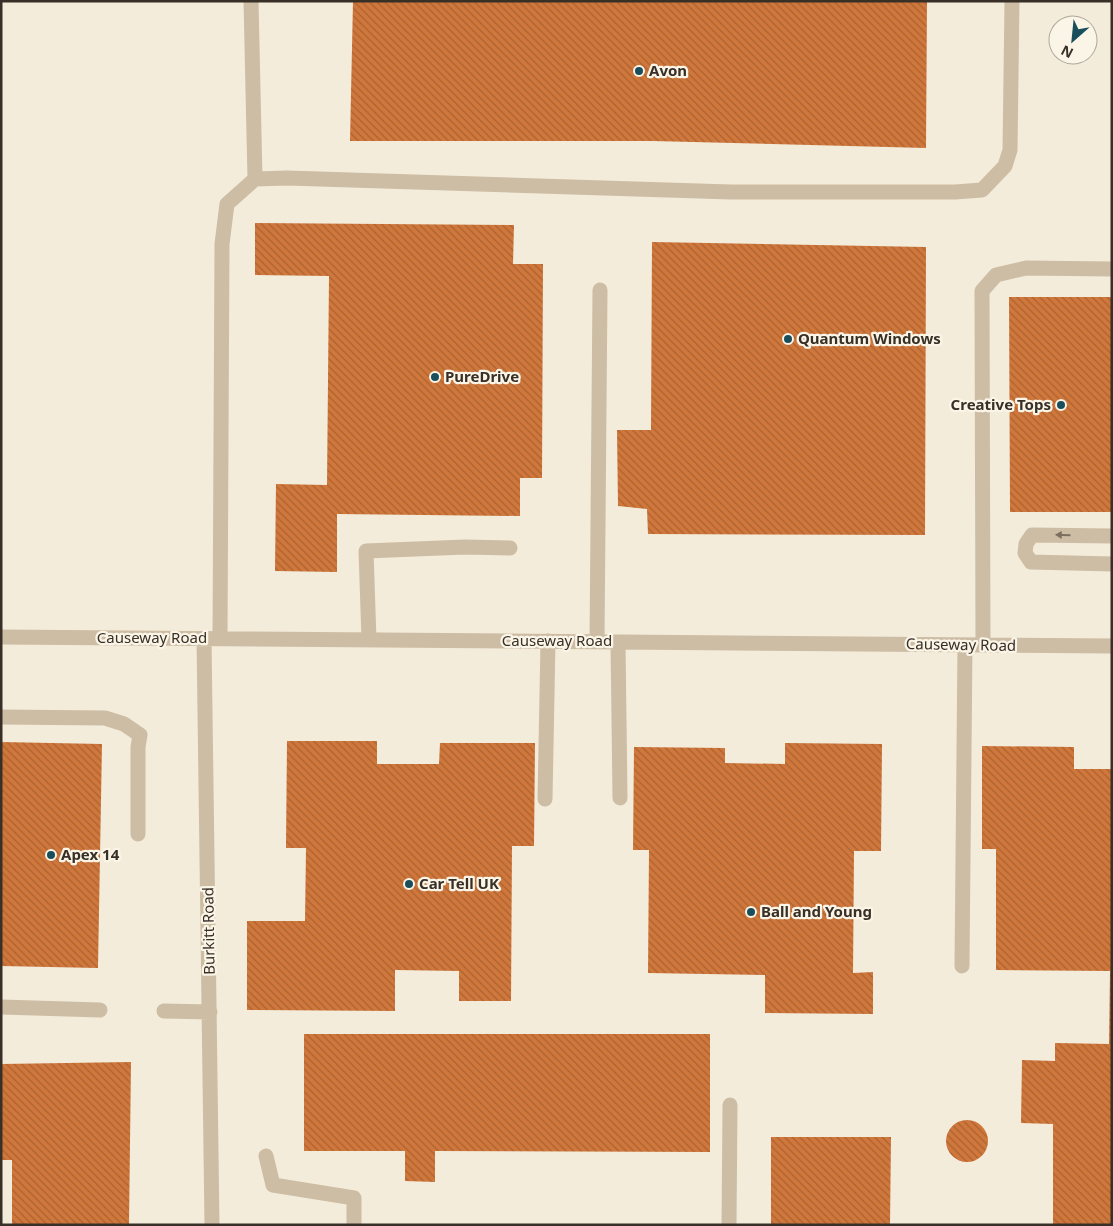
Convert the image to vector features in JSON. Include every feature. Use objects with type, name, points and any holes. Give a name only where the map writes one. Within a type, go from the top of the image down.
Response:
[{"type":"street","points":[[251,1],[255,178]]},
{"type":"street","points":[[220,638],[222,244],[227,204],[255,178],[731,192],[955,192],[982,190],[1005,166],[1010,150],[1012,1]]},
{"type":"street","points":[[982,645],[982,291],[996,275],[1026,268],[1112,269]]},
{"type":"street","points":[[597,642],[600,290]]},
{"type":"street","points":[[1112,536],[1032,535],[1026,544],[1025,553],[1031,562],[1112,564]]},
{"type":"street","points":[[369,640],[366,551],[465,547],[510,548]]},
{"type":"street","name":"Causeway Road","points":[[1,637],[1112,646]]},
{"type":"street","name":"Burkitt Road","points":[[204,638],[212,1225]]},
{"type":"street","points":[[546,799],[548,641]]},
{"type":"street","points":[[618,642],[620,798]]},
{"type":"street","points":[[962,966],[965,644]]},
{"type":"street","points":[[1,717],[105,718],[124,724],[140,735],[138,747],[138,834]]},
{"type":"street","points":[[1,1007],[100,1010]]},
{"type":"street","points":[[164,1012],[210,1012]]},
{"type":"street","points":[[729,1225],[730,1105]]},
{"type":"street","points":[[266,1156],[273,1185],[354,1198],[354,1225]]},
{"type":"building","name":"Avon","points":[[353,1],[927,1],[926,148],[652,141],[350,141]]},
{"type":"building","name":"PureDrive","points":[[255,223],[514,225],[513,264],[543,264],[542,478],[520,478],[520,516],[337,514],[337,572],[275,571],[276,484],[327,485],[329,276],[255,275]]},
{"type":"building","name":"Quantum Windows","points":[[652,242],[926,247],[925,535],[648,534],[647,509],[618,506],[617,430],[651,430]]},
{"type":"building","name":"Creative Tops","points":[[1009,297],[1112,297],[1112,512],[1010,512]]},
{"type":"building","name":"Car Tell UK","points":[[287,741],[377,741],[377,764],[439,764],[440,743],[535,743],[534,846],[512,846],[511,1001],[459,1001],[459,971],[395,970],[395,1011],[247,1010],[247,921],[305,921],[306,848],[286,848]]},
{"type":"building","name":"Apex 14","points":[[1,742],[102,744],[98,968],[1,966]]},
{"type":"building","name":"Ball and Young","points":[[785,743],[882,744],[881,851],[854,851],[853,973],[873,972],[873,1014],[765,1013],[765,975],[648,973],[649,850],[633,850],[634,747],[725,748],[725,763],[785,764]]},
{"type":"building","points":[[982,746],[1074,747],[1074,769],[1112,769],[1112,1225],[1053,1225],[1053,1124],[1021,1123],[1022,1060],[1055,1061],[1055,1043],[1109,1044],[1110,971],[996,970],[996,849],[982,849]]},
{"type":"building","points":[[304,1034],[710,1034],[710,1152],[435,1151],[435,1182],[405,1181],[405,1151],[304,1151]]},
{"type":"building","points":[[131,1062],[129,1225],[12,1225],[12,1160],[1,1160],[1,1064]]},
{"type":"building","points":[[967,1120],[982,1126],[988,1141],[982,1156],[967,1162],[952,1156],[946,1141],[952,1126]]},
{"type":"building","points":[[771,1137],[891,1137],[890,1225],[771,1225]]},
{"type":"place","name":"Avon","points":[[639,71]]},
{"type":"place","name":"Quantum Windows","points":[[788,339]]},
{"type":"place","name":"PureDrive","points":[[435,377]]},
{"type":"place","name":"Creative Tops","points":[[1061,405]]},
{"type":"place","name":"Apex 14","points":[[51,855]]},
{"type":"place","name":"Car Tell UK","points":[[409,884]]},
{"type":"place","name":"Ball and Young","points":[[751,912]]}]
